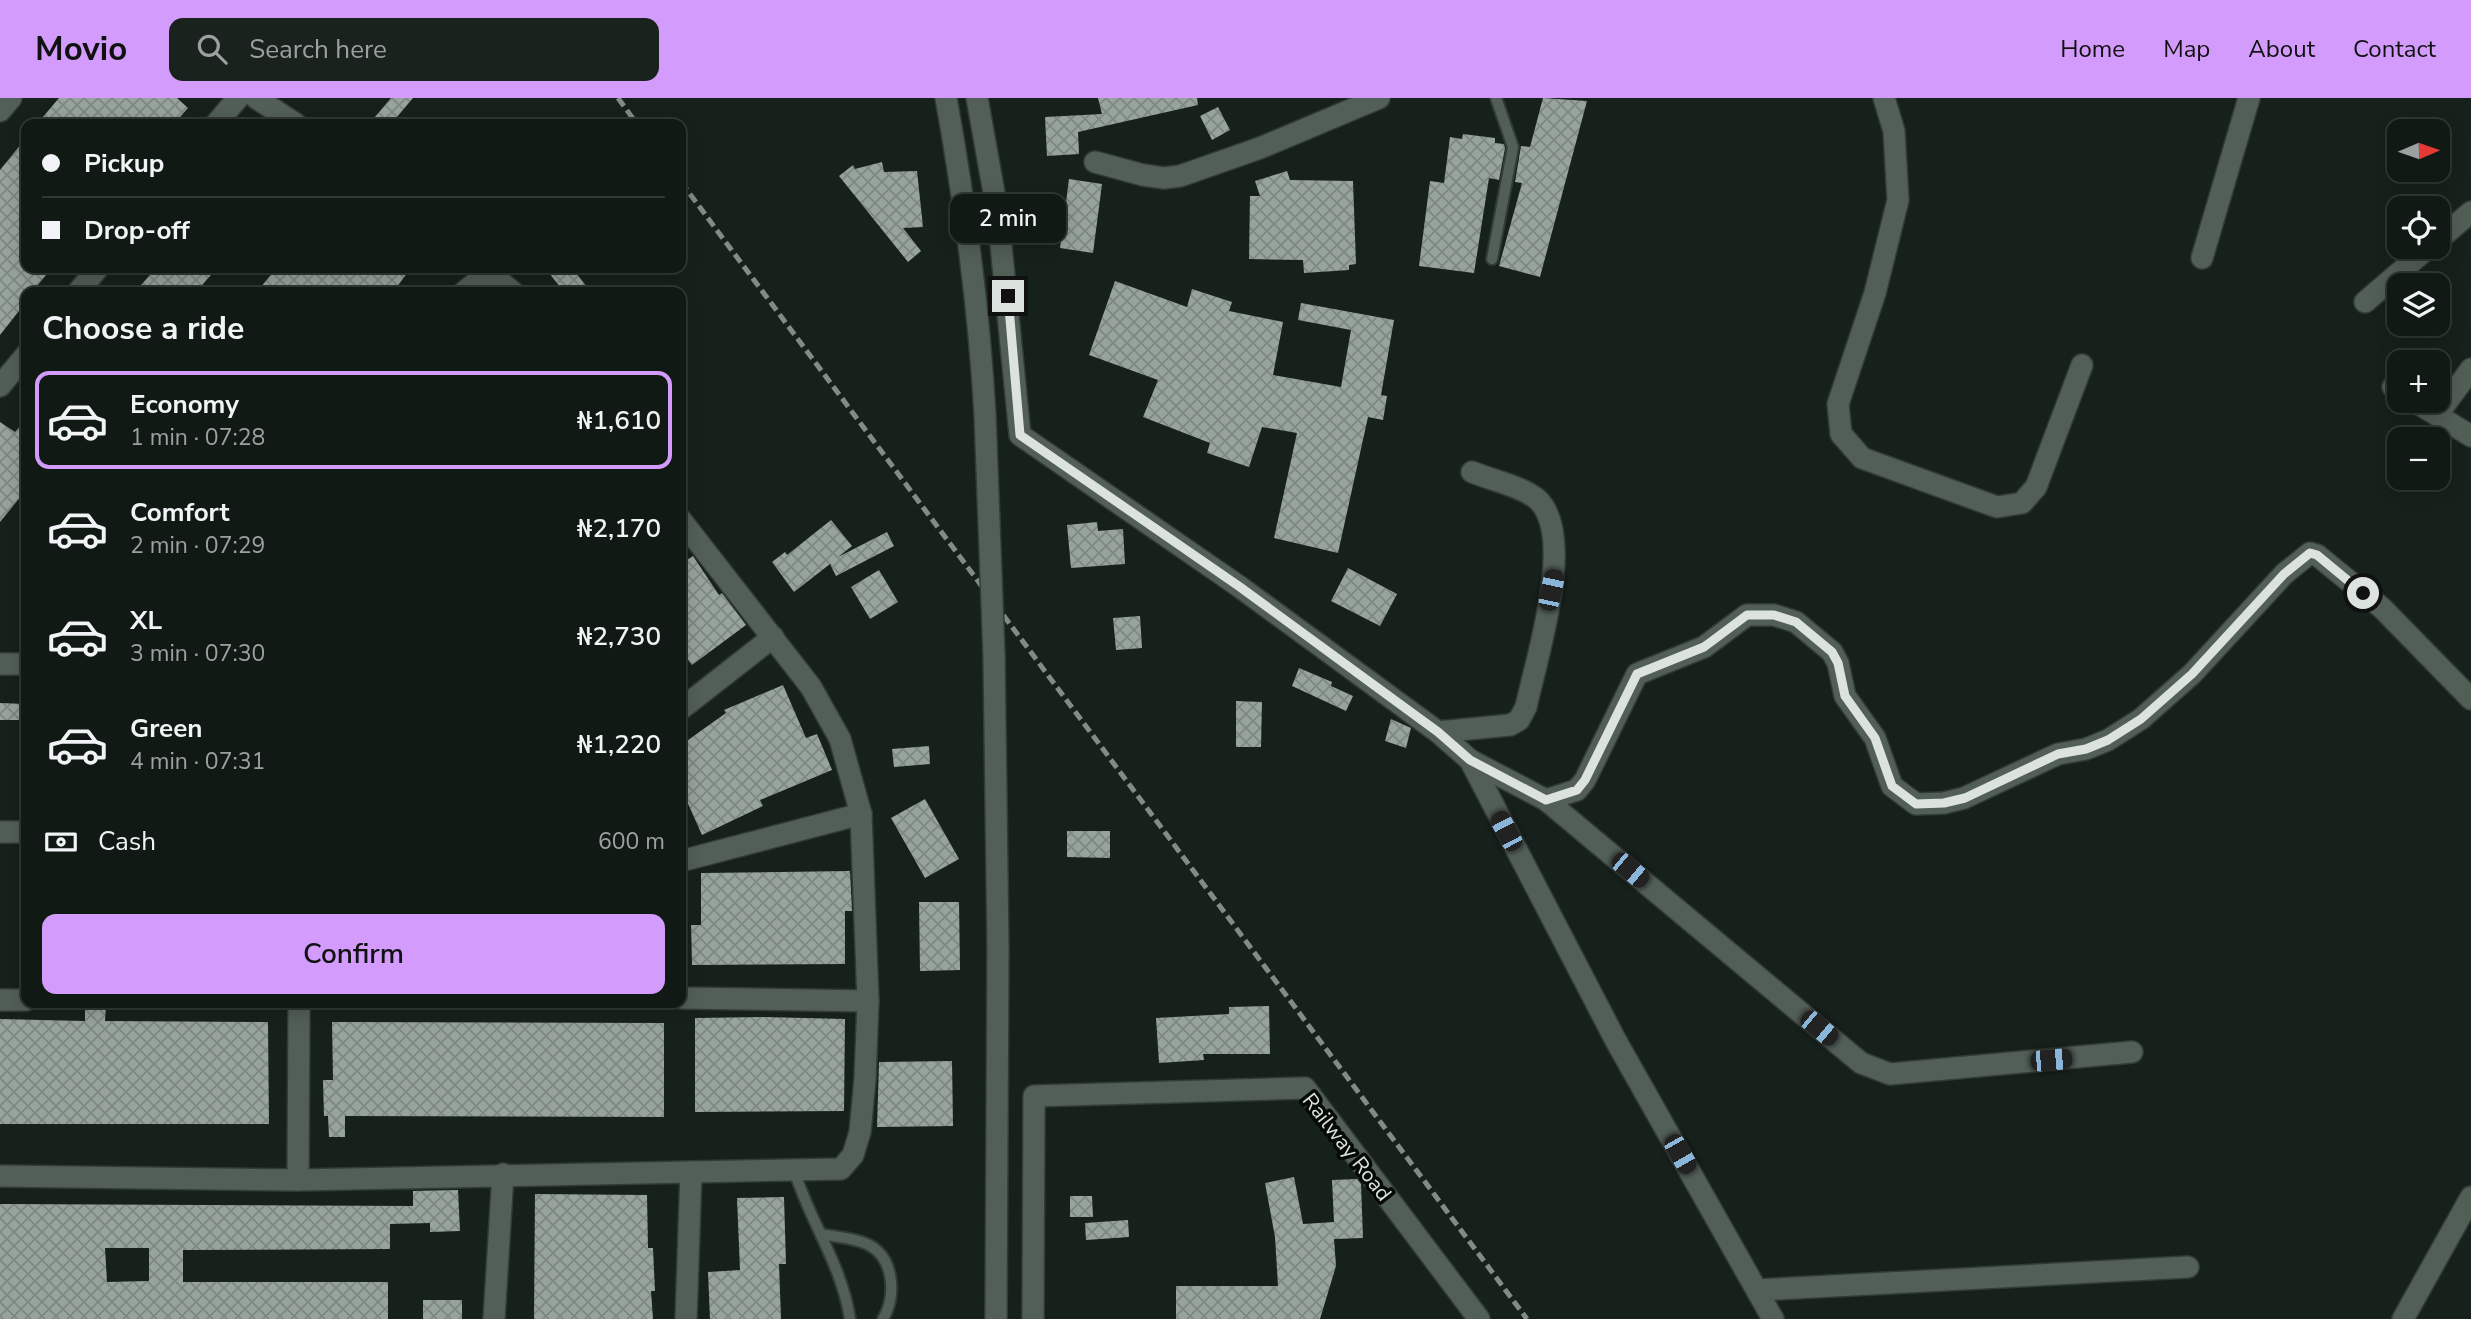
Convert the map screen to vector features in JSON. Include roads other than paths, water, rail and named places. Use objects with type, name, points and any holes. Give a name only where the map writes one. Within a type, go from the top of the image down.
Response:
[{"type":"street","points":[[0,111],[11,98]]},
{"type":"street","points":[[220,119],[238,98]]},
{"type":"street","points":[[256,98],[288,119]]},
{"type":"street","points":[[946,98],[965,201],[980,327],[994,628],[998,948],[996,1319]]},
{"type":"street","points":[[977,98],[1000,228],[1020,435],[1240,587],[1438,732],[1470,760],[1546,800],[1861,1063],[1890,1074],[2132,1052]]},
{"type":"street","points":[[1096,162],[1143,175],[1164,178],[1180,176],[1260,148],[1378,98]]},
{"type":"street","points":[[1884,98],[1894,131],[1898,200],[1875,293],[1838,404],[1841,434],[1862,458],[1997,507],[2022,503],[2036,487],[2082,365]]},
{"type":"street","points":[[2202,258],[2249,98]]},
{"type":"street","points":[[2450,230],[2471,212]]},
{"type":"street","points":[[2365,302],[2415,259]]},
{"type":"street","points":[[82,287],[94,273]]},
{"type":"street","points":[[469,287],[483,273]]},
{"type":"street","points":[[490,273],[507,287]]},
{"type":"street","points":[[0,386],[21,361]]},
{"type":"street","points":[[2437,415],[2471,369]]},
{"type":"street","points":[[2434,413],[2471,436]]},
{"type":"street","points":[[1438,732],[1510,725],[1519,720],[1526,707],[1556,566],[1555,540],[1548,511],[1535,497],[1472,472]]},
{"type":"street","points":[[0,1176],[298,1180],[841,1169],[853,1155],[860,1132],[864,1092],[868,1001],[861,814],[840,739],[811,687],[686,529]]},
{"type":"street","points":[[1546,800],[1577,790],[1585,780],[1637,674],[1704,647],[1747,615],[1774,615],[1796,622],[1832,652],[1838,663],[1845,696],[1875,738],[1892,786],[1901,794],[1916,804],[1944,803],[1965,798],[2058,754],[2086,749],[2108,740],[2141,719],[2192,674],[2284,574],[2310,553],[2317,555],[2382,608],[2471,699]]},
{"type":"street","points":[[686,705],[773,637]]},
{"type":"street","points":[[0,663],[21,664]]},
{"type":"street","points":[[1470,760],[1616,1041],[1773,1319]]},
{"type":"street","points":[[686,860],[861,814]]},
{"type":"street","points":[[0,832],[21,832]]},
{"type":"street","points":[[686,998],[868,1001]]},
{"type":"street","points":[[0,1000],[21,1000]]},
{"type":"street","points":[[298,1180],[299,1008]]},
{"type":"street","name":"Railway Road","points":[[1033,1319],[1034,1096],[1305,1088],[1479,1319]]},
{"type":"street","points":[[685,1319],[691,1172]]},
{"type":"street","points":[[494,1319],[503,1174]]},
{"type":"street","points":[[2403,1319],[2471,1197]]},
{"type":"street","points":[[1757,1290],[2188,1267]]},
{"type":"lane","points":[[1492,259],[1513,147],[1496,98]]},
{"type":"lane","points":[[794,1170],[803,1200],[838,1269],[849,1319]]},
{"type":"lane","points":[[821,1234],[867,1244],[874,1249],[890,1273],[892,1295],[883,1319]]},
{"type":"railway","points":[[618,98],[633,119]]},
{"type":"railway","points":[[686,189],[1527,1319]]}]
